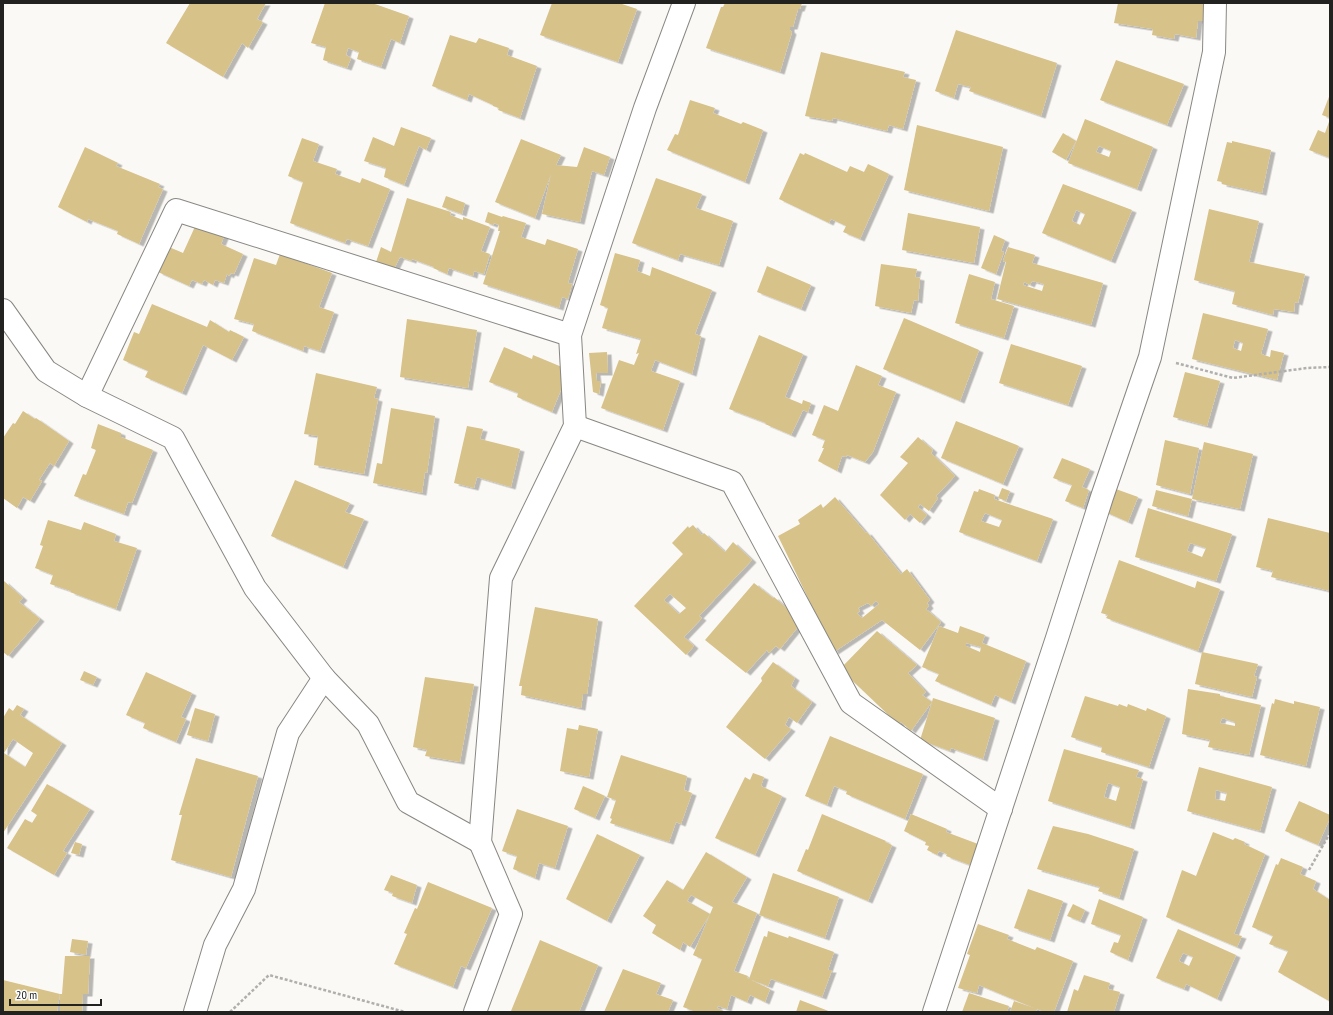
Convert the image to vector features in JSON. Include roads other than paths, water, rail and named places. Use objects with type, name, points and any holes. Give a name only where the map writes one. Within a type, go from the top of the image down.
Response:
[{"type":"street","points":[[475,1012],[511,914],[480,842],[501,578],[575,426],[570,335],[645,108],[684,3]]},
{"type":"street","points":[[934,1012],[1058,638],[1102,497],[1150,357],[1214,52],[1215,3]]},
{"type":"street","points":[[88,396],[176,210],[570,335]]},
{"type":"street","points":[[3,310],[46,371],[88,396],[173,438],[255,588],[324,678],[368,724],[408,802],[480,842]]},
{"type":"street","points":[[575,426],[732,482],[851,703],[1001,809]]},
{"type":"street","points":[[195,1012],[215,945],[244,889],[288,733],[324,678]]}]
